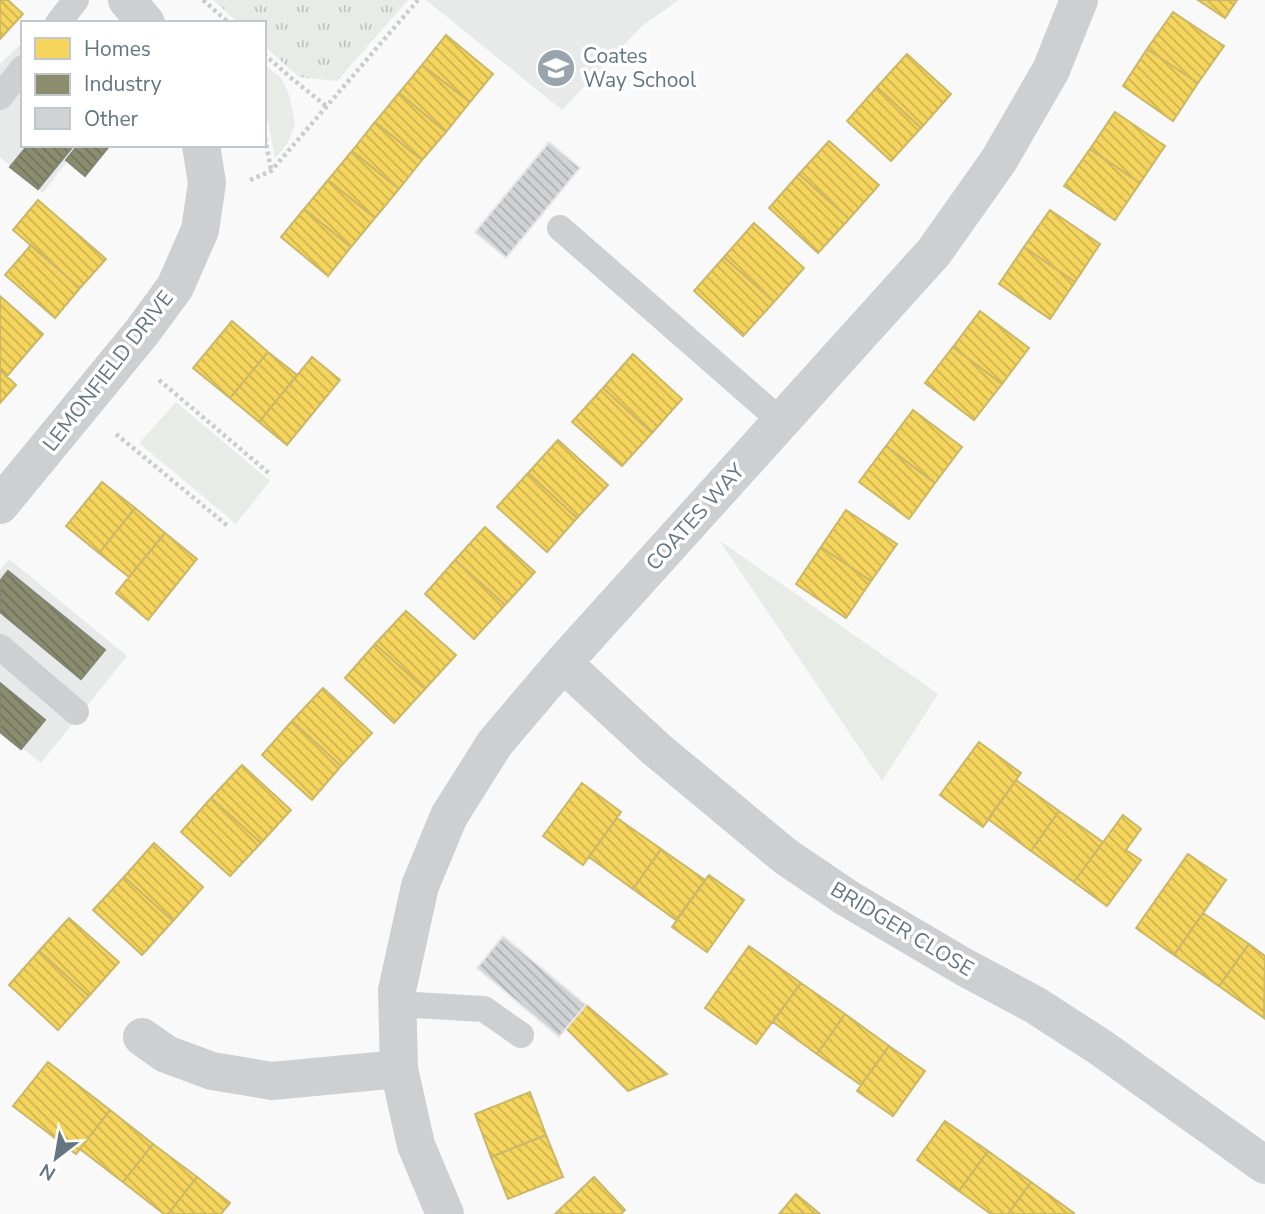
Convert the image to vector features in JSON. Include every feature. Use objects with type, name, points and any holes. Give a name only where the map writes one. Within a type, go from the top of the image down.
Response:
[{"type":"street","points":[[127,0],[144,21]]},
{"type":"street","name":"COATES WAY","points":[[445,1214],[416,1145],[400,1069],[397,990],[420,886],[449,816],[495,743],[563,663],[934,252],[999,160],[1051,70],[1079,0]]},
{"type":"street","name":"LEMONFIELD DRIVE","points":[[0,505],[125,353],[175,287],[200,230],[207,183],[201,147]]},
{"type":"street","name":"BRIDGER CLOSE","points":[[563,663],[656,748],[785,856],[847,898],[1035,1005],[1100,1047],[1265,1165]]},
{"type":"street","points":[[142,1037],[166,1054],[212,1071],[272,1081],[400,1069]]},
{"type":"lane","points":[[60,21],[76,0]]},
{"type":"lane","points":[[0,97],[21,71]]},
{"type":"lane","points":[[560,228],[782,422]]},
{"type":"lane","points":[[0,647],[76,712]]},
{"type":"lane","points":[[397,1004],[484,1009],[521,1035]]},
{"type":"path","points":[[203,0],[227,21]]},
{"type":"path","points":[[207,183],[243,183],[271,171],[418,0]]},
{"type":"path","points":[[266,56],[326,106]]},
{"type":"path","points":[[266,142],[271,171]]},
{"type":"path","points":[[125,353],[271,474]]},
{"type":"path","points":[[82,406],[229,527]]},
{"type":"shaded area","name":"Coates Way School","points":[[426,0],[679,0],[642,26],[562,110]]},
{"type":"shaded area","points":[[21,44],[21,147],[78,147],[43,193],[0,157],[0,64]]},
{"type":"shaded area","points":[[9,559],[127,656],[41,763],[0,730],[0,570]]},
{"type":"green space","points":[[213,0],[408,0],[337,81],[299,77],[266,48],[266,21],[237,21]]},
{"type":"green space","points":[[266,66],[281,78],[290,97],[295,125],[287,144],[275,159],[266,111]]},
{"type":"green space","points":[[176,402],[270,481],[236,524],[139,443]]},
{"type":"green space","points":[[719,540],[938,694],[882,781]]},
{"type":"building: Homes","points":[[0,0],[8,0],[23,14],[0,39]]},
{"type":"building: Homes","points":[[1198,0],[1237,0],[1225,18]]},
{"type":"building: Homes","points":[[1173,12],[1224,46],[1198,83],[1147,49]]},
{"type":"building: Homes","points":[[446,35],[493,74],[470,102],[422,65]]},
{"type":"building: Homes","points":[[1147,49],[1198,83],[1173,121],[1123,86]]},
{"type":"building: Homes","points":[[907,54],[951,94],[921,128],[877,87]]},
{"type":"building: Homes","points":[[422,65],[470,102],[446,132],[399,93]]},
{"type":"building: Homes","points":[[877,87],[921,128],[891,161],[847,121]]},
{"type":"building: Homes","points":[[399,93],[446,132],[422,160],[375,122]]},
{"type":"building: Homes","points":[[1115,112],[1165,146],[1140,183],[1090,149]]},
{"type":"building: Homes","points":[[375,122],[422,160],[399,189],[352,151]]},
{"type":"building: Homes","points":[[829,141],[879,185],[849,219],[799,174]]},
{"type":"building: Homes","points":[[1090,149],[1140,183],[1115,220],[1064,186]]},
{"type":"building: Homes","points":[[352,151],[399,189],[375,218],[328,180]]},
{"type":"building: Homes","points":[[799,174],[849,219],[818,253],[769,208]]},
{"type":"building: Homes","points":[[328,180],[375,218],[351,247],[304,209]]},
{"type":"building: Homes","points":[[38,200],[106,259],[80,288],[13,230]]},
{"type":"building: Homes","points":[[304,209],[351,247],[328,276],[281,237]]},
{"type":"building: Homes","points":[[1050,210],[1100,244],[1075,282],[1024,247]]},
{"type":"building: Homes","points":[[754,223],[804,268],[774,302],[724,257]]},
{"type":"building: Homes","points":[[31,245],[80,288],[55,318],[5,275]]},
{"type":"building: Homes","points":[[1024,247],[1075,282],[1050,319],[999,284]]},
{"type":"building: Homes","points":[[724,257],[774,302],[743,336],[694,291]]},
{"type":"building: Homes","points":[[0,296],[43,334],[7,376],[0,370]]},
{"type":"building: Homes","points":[[980,311],[1029,348],[1002,384],[953,347]]},
{"type":"building: Homes","points":[[232,321],[268,352],[230,398],[193,368]]},
{"type":"building: Homes","points":[[953,347],[1002,384],[974,420],[925,383]]},
{"type":"building: Homes","points":[[268,352],[297,375],[259,422],[230,398]]},
{"type":"building: Homes","points":[[633,354],[682,399],[652,433],[603,388]]},
{"type":"building: Homes","points":[[312,357],[340,380],[287,445],[259,422]]},
{"type":"building: Homes","points":[[0,370],[16,385],[0,403]]},
{"type":"building: Homes","points":[[603,388],[652,433],[622,466],[572,422]]},
{"type":"building: Homes","points":[[913,410],[962,447],[935,483],[886,446]]},
{"type":"building: Homes","points":[[558,440],[608,485],[577,518],[528,473]]},
{"type":"building: Homes","points":[[886,446],[935,483],[909,519],[859,482]]},
{"type":"building: Homes","points":[[528,473],[577,518],[547,552],[497,507]]},
{"type":"building: Homes","points":[[102,482],[135,508],[99,553],[66,526]]},
{"type":"building: Homes","points":[[135,508],[165,533],[129,577],[99,553]]},
{"type":"building: Homes","points":[[846,510],[897,544],[871,581],[821,547]]},
{"type":"building: Homes","points":[[485,527],[535,572],[505,605],[455,560]]},
{"type":"building: Homes","points":[[165,533],[197,559],[148,620],[116,593]]},
{"type":"building: Homes","points":[[821,547],[871,581],[846,618],[796,584]]},
{"type":"building: Homes","points":[[455,560],[505,605],[474,639],[425,594]]},
{"type":"building: Homes","points":[[406,611],[456,655],[425,689],[375,644]]},
{"type":"building: Homes","points":[[375,644],[425,689],[394,723],[345,678]]},
{"type":"building: Homes","points":[[323,688],[372,733],[341,766],[292,721]]},
{"type":"building: Homes","points":[[292,721],[341,766],[312,800],[262,755]]},
{"type":"building: Homes","points":[[979,742],[1021,773],[983,827],[940,795]]},
{"type":"building: Homes","points":[[242,765],[291,810],[261,843],[211,798]]},
{"type":"building: Homes","points":[[1016,780],[1059,811],[1031,851],[988,819]]},
{"type":"building: Homes","points":[[582,783],[621,812],[583,865],[543,836]]},
{"type":"building: Homes","points":[[211,798],[261,843],[230,876],[181,832]]},
{"type":"building: Homes","points":[[1059,811],[1103,842],[1074,882],[1031,851]]},
{"type":"building: Homes","points":[[1123,815],[1141,829],[1126,850],[1141,860],[1107,906],[1074,882]]},
{"type":"building: Homes","points":[[617,818],[661,849],[633,889],[589,857]]},
{"type":"building: Homes","points":[[154,843],[203,887],[173,921],[124,877]]},
{"type":"building: Homes","points":[[661,849],[705,880],[676,920],[633,889]]},
{"type":"building: Homes","points":[[1188,854],[1226,880],[1174,955],[1136,928]]},
{"type":"building: Homes","points":[[709,875],[744,900],[707,952],[672,927]]},
{"type":"building: Homes","points":[[124,877],[173,921],[142,955],[93,910]]},
{"type":"building: Homes","points":[[1203,913],[1249,944],[1219,986],[1174,955]]},
{"type":"building: Homes","points":[[69,918],[119,962],[89,996],[39,951]]},
{"type":"building: Homes","points":[[1249,944],[1265,956],[1264,1018],[1219,986]]},
{"type":"building: Homes","points":[[749,946],[801,983],[756,1044],[705,1008]]},
{"type":"building: Homes","points":[[39,951],[89,996],[58,1030],[9,985]]},
{"type":"building: Homes","points":[[801,983],[845,1014],[817,1054],[773,1022]]},
{"type":"building: Homes","points":[[586,1005],[667,1074],[628,1091],[566,1028]]},
{"type":"building: Homes","points":[[845,1014],[889,1046],[861,1085],[817,1054]]},
{"type":"building: Homes","points":[[889,1046],[925,1071],[893,1116],[857,1091]]},
{"type":"building: Homes","points":[[48,1062],[110,1110],[76,1154],[13,1106]]},
{"type":"building: Homes","points":[[530,1092],[546,1135],[491,1157],[475,1114]]},
{"type":"building: Homes","points":[[110,1110],[153,1144],[123,1182],[80,1149]]},
{"type":"building: Homes","points":[[945,1121],[988,1151],[959,1191],[917,1160]]},
{"type":"building: Homes","points":[[546,1135],[563,1177],[508,1199],[491,1157]]},
{"type":"building: Homes","points":[[153,1144],[197,1177],[168,1214],[164,1214],[123,1182]]},
{"type":"building: Homes","points":[[988,1151],[1031,1182],[1008,1214],[991,1214],[959,1191]]},
{"type":"building: Homes","points":[[197,1177],[230,1203],[221,1214],[168,1214]]},
{"type":"building: Homes","points":[[594,1177],[625,1210],[621,1214],[555,1214]]},
{"type":"building: Homes","points":[[1031,1182],[1074,1213],[1074,1214],[1008,1214]]},
{"type":"building: Homes","points":[[796,1194],[820,1214],[779,1214]]},
{"type":"building: Industry","points":[[26,147],[72,147],[38,189],[10,167]]},
{"type":"building: Industry","points":[[76,147],[108,147],[85,176],[66,160]]},
{"type":"building: Industry","points":[[8,571],[105,650],[81,679],[0,612],[0,581]]},
{"type":"building: Industry","points":[[0,683],[45,720],[21,749],[0,732]]},
{"type":"building: Other","points":[[549,142],[580,168],[506,258],[475,232]]},
{"type":"building: Other","points":[[503,936],[586,1005],[559,1037],[477,968]]},
{"type":"place","name":"Coates Way School","points":[[556,68]]}]
